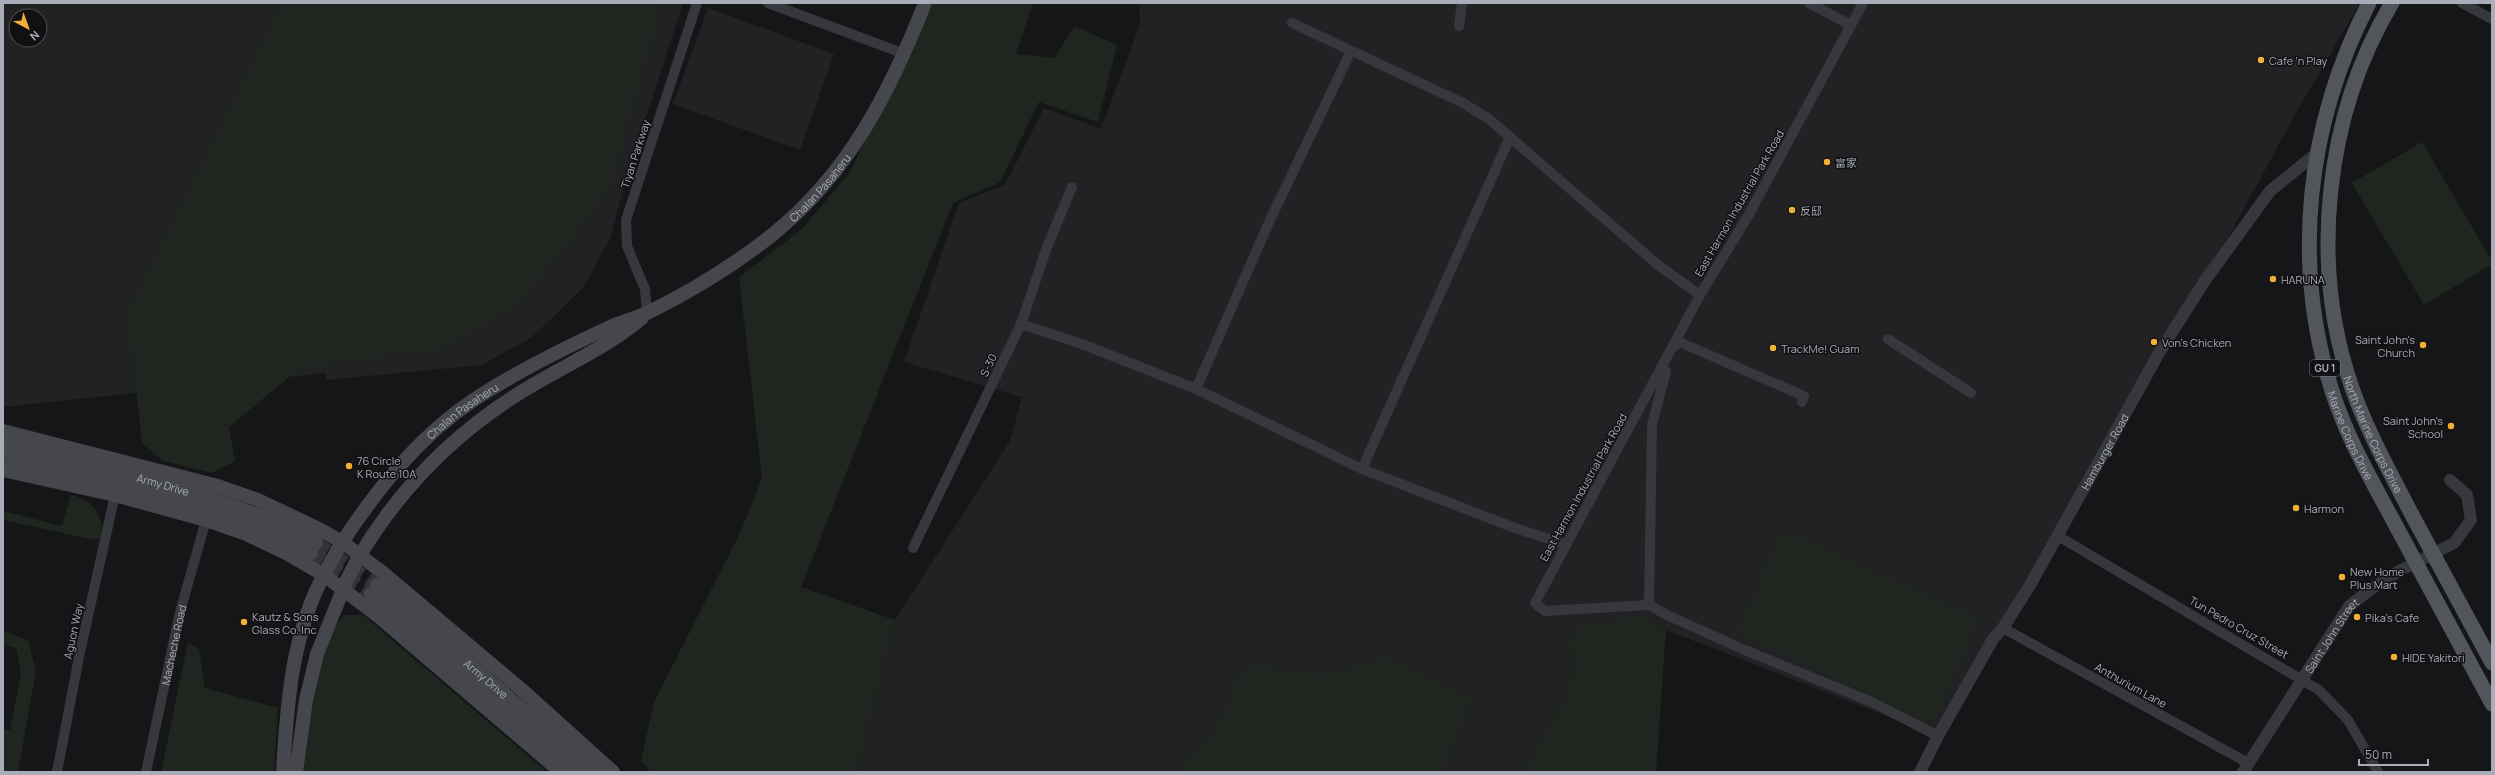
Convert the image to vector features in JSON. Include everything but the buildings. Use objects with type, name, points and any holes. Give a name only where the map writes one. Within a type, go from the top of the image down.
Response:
[{"type":"main road","name":"Chalan Pasaheru","points":[[326,572],[341,545],[393,473],[431,433],[450,417],[522,371],[612,326],[647,313],[696,286],[747,254],[773,234],[811,198],[836,171],[867,126],[905,54],[925,3]]},
{"type":"main road","name":"Marine Corps Drive","points":[[2369,3],[2338,73],[2317,153],[2308,234],[2311,288],[2322,354],[2333,393],[2352,441],[2415,562],[2492,704]]},
{"type":"main road","name":"North Marine Corps Drive","points":[[2392,3],[2376,32],[2356,79],[2339,144],[2330,207],[2328,235],[2331,286],[2341,349],[2360,410],[2382,458],[2492,663]]},
{"type":"main road","name":"Chalan Pasaheru","points":[[344,585],[359,558],[409,487],[464,432],[513,397],[618,337],[647,313]]},
{"type":"main road","points":[[3,431],[237,492],[280,509],[341,545],[359,558],[522,690],[613,772]]},
{"type":"main road","name":"Army Drive","points":[[3,444],[213,498],[255,512],[314,548],[251,522],[210,508],[3,456]]},
{"type":"main road","points":[[3,470],[115,495],[206,520],[264,542],[326,572],[344,585],[561,772]]},
{"type":"main road","points":[[283,772],[285,725],[292,673],[304,622],[326,572]]},
{"type":"main road","points":[[296,772],[306,700],[315,660],[324,631],[344,585]]},
{"type":"main road","name":"Army Drive","points":[[580,772],[374,590],[596,772]]},
{"type":"street","name":"Tiyan Parkway","points":[[647,313],[645,289],[627,246],[626,220],[697,3]]},
{"type":"street","points":[[768,3],[905,54]]},
{"type":"street","points":[[1459,26],[1462,3]]},
{"type":"street","points":[[1809,3],[1851,25]]},
{"type":"street","name":"East Harmon Industrial Park Road","points":[[1649,605],[1545,611],[1535,603],[1565,544],[1677,341],[1700,295],[1748,216],[1863,3]]},
{"type":"street","points":[[2462,3],[2492,19]]},
{"type":"street","points":[[1292,23],[1463,103],[1489,119],[1658,265],[1700,295]]},
{"type":"street","points":[[1196,389],[1270,220],[1351,51]]},
{"type":"street","points":[[1362,469],[1510,137]]},
{"type":"street","name":"Hamburger Road","points":[[1920,772],[1938,736],[1993,638],[2003,628],[2058,536],[2159,353],[2204,282],[2270,191],[2317,153]]},
{"type":"street","name":"S-30","points":[[913,548],[1021,324],[1072,187]]},
{"type":"street","points":[[1021,324],[1082,344],[1196,389],[1362,469],[1515,528],[1565,544]]},
{"type":"street","points":[[1888,339],[1971,393]]},
{"type":"street","points":[[1802,402],[1804,396],[1677,341],[1662,382],[1652,425],[1649,605],[1669,616],[1740,648],[1872,702],[1938,736]]},
{"type":"street","name":"Saint John Street","points":[[2246,767],[2349,606],[2371,589],[2415,562],[2454,543],[2471,520],[2467,495],[2450,480]]},
{"type":"street","name":"Aguon Way","points":[[58,772],[79,657],[115,495]]},
{"type":"street","name":"Macheche Road","points":[[146,772],[180,612],[206,520]]},
{"type":"street","name":"Tun Pedro Cruz Street","points":[[2058,536],[2302,678],[2318,690],[2348,720],[2378,772]]},
{"type":"street","name":"Anthurium Lane","points":[[2003,628],[2246,767]]},
{"type":"shaded area","points":[[3,3],[683,3],[626,180],[610,239],[583,288],[532,337],[482,365],[326,380],[325,373],[3,407]]},
{"type":"shaded area","points":[[282,3],[661,3],[611,183],[566,247],[513,307],[442,348],[301,367],[229,427],[235,461],[212,473],[163,461],[142,443],[128,312]]},
{"type":"shaded area","points":[[933,3],[1033,3],[1016,54],[1055,58],[1074,26],[1117,45],[1098,122],[1039,102],[1000,182],[953,203],[801,587],[895,620],[857,772],[651,772],[641,760],[654,702],[741,531],[762,478],[739,277],[802,229],[850,172]]},
{"type":"shaded area","points":[[1139,3],[2360,3],[2296,113],[2204,282],[1938,736],[1666,630],[1655,622],[1570,643],[1573,666],[1562,705],[1522,772],[857,772],[895,620],[1010,441],[1022,397],[904,362],[959,203],[1005,185],[1044,108],[1101,129],[1140,24]]},
{"type":"shaded area","points":[[708,8],[834,54],[800,150],[673,104]]},
{"type":"shaded area","points":[[2422,142],[2492,261],[2492,264],[2424,305],[2352,183]]},
{"type":"shaded area","points":[[71,495],[85,500],[95,509],[101,522],[101,538],[95,540],[3,520],[3,511],[62,526]]},
{"type":"shaded area","points":[[1782,530],[1978,618],[1934,724],[1738,633]]},
{"type":"shaded area","points":[[344,615],[363,615],[547,772],[302,772],[309,721],[327,636]]},
{"type":"shaded area","points":[[1645,615],[1666,630],[1656,772],[1522,772],[1562,705],[1573,666],[1570,643],[1579,626]]},
{"type":"shaded area","points":[[3,631],[28,640],[36,671],[18,772],[3,772],[3,729],[10,730],[21,674],[16,648],[3,644]]},
{"type":"shaded area","points":[[188,642],[199,649],[205,688],[278,708],[274,772],[161,772]]},
{"type":"shaded area","points":[[1383,657],[1471,698],[1441,772],[1179,772],[1215,731],[1245,665],[1327,676]]},
{"type":"tunnel","points":[[316,543],[377,585]]},
{"type":"tunnel","points":[[311,553],[371,594]]},
{"type":"place","name":"Cafe ‘n Play","points":[[2261,60]]},
{"type":"place","name":"富家","points":[[1827,162]]},
{"type":"place","name":"反邸","points":[[1792,210]]},
{"type":"place","name":"HARUNA","points":[[2273,279]]},
{"type":"place","name":"Von's Chicken","points":[[2154,342]]},
{"type":"place","name":"Saint John's Church","points":[[2423,345]]},
{"type":"place","name":"TrackMe! Guam","points":[[1773,348]]},
{"type":"place","name":"Saint John's School","points":[[2451,426]]},
{"type":"place","name":"76 Circle K Route 10A","points":[[349,466]]},
{"type":"place","name":"Harmon","points":[[2296,508]]},
{"type":"place","name":"New Home Plus Mart","points":[[2342,577]]},
{"type":"place","name":"Pika's Cafe","points":[[2357,617]]},
{"type":"place","name":"Kautz & Sons Glass Co. Inc","points":[[244,622]]},
{"type":"place","name":"HIDE Yakitori","points":[[2394,657]]}]
